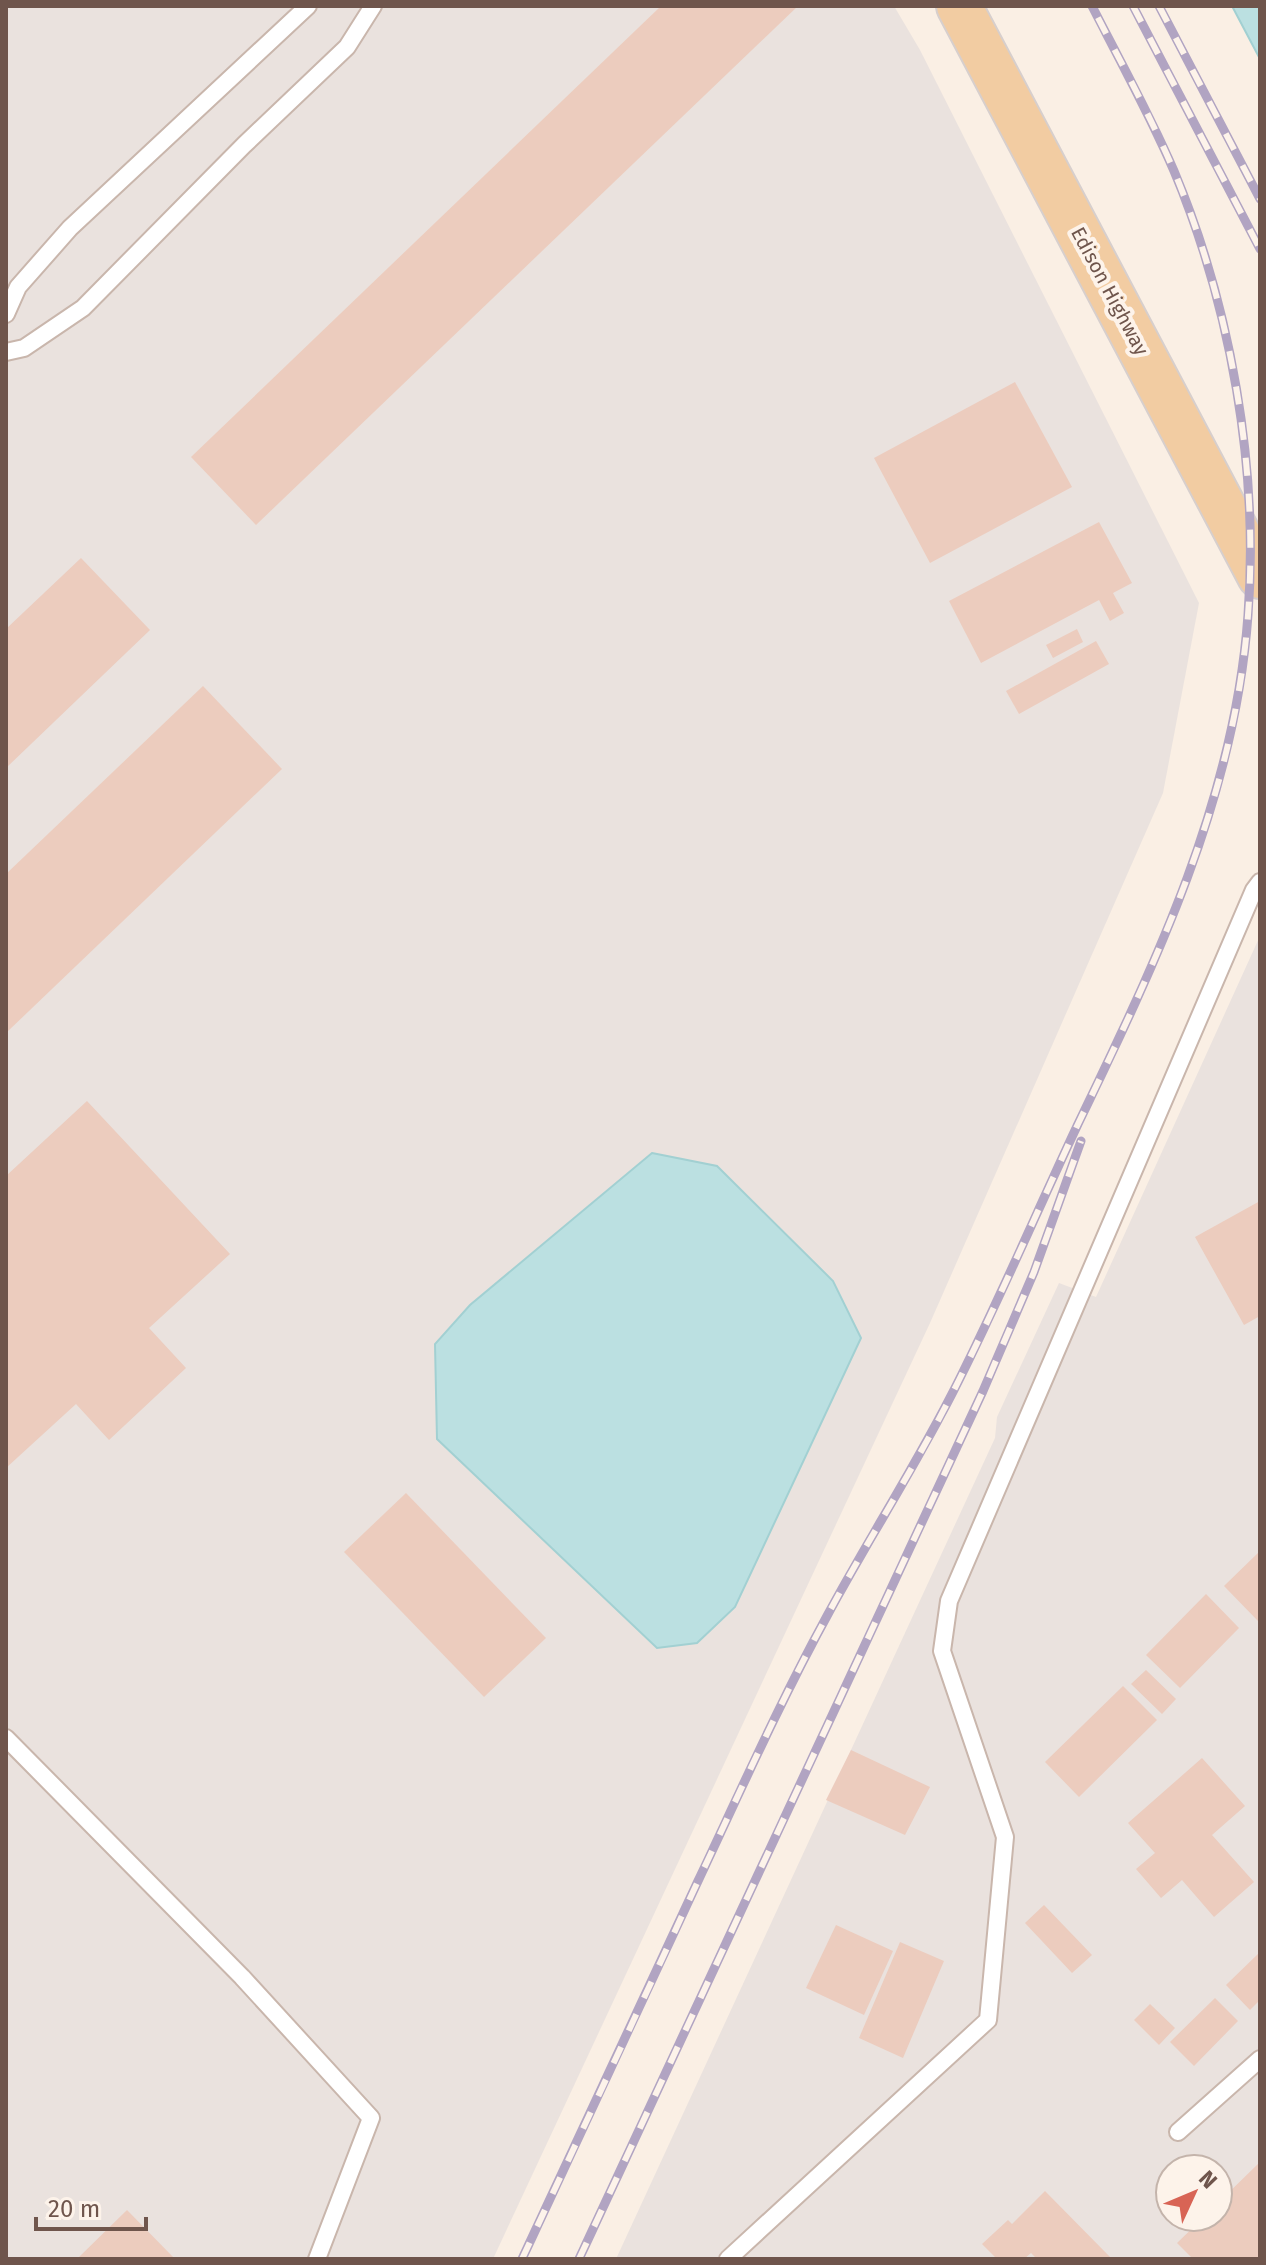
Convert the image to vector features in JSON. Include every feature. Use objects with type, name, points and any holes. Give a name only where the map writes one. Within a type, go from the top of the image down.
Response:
[{"type":"main road","name":"Edison Highway","points":[[959,6],[1260,576]]},
{"type":"lane","points":[[6,314],[18,287],[70,228],[308,6]]},
{"type":"lane","points":[[6,352],[24,348],[83,308],[244,145],[347,47],[373,6]]},
{"type":"lane","points":[[728,2259],[988,2020],[1005,1837],[942,1651],[949,1601],[1260,882]]},
{"type":"lane","points":[[6,1738],[242,1977],[371,2118],[317,2259]]},
{"type":"lane","points":[[1178,2132],[1260,2059]]},
{"type":"shaded area","points":[[6,6],[894,6],[920,50],[1199,603],[1163,793],[930,1323],[493,2259],[6,2259]]},
{"type":"shaded area","points":[[1260,936],[1260,2259],[616,2259],[995,1438],[997,1417],[1059,1283],[1096,1297]]},
{"type":"water","points":[[1232,6],[1260,6],[1260,59]]},
{"type":"water","points":[[652,1153],[717,1166],[833,1281],[861,1338],[735,1607],[697,1643],[657,1648],[437,1439],[435,1344],[470,1305]]},
{"type":"building","points":[[661,6],[798,6],[256,525],[191,457]]},
{"type":"building","points":[[1015,382],[1072,487],[930,563],[874,458]]},
{"type":"building","points":[[1099,522],[1132,583],[1113,593],[1124,613],[1110,621],[1099,600],[981,663],[949,601]]},
{"type":"building","points":[[81,558],[150,630],[6,768],[6,629]]},
{"type":"building","points":[[1077,629],[1083,642],[1053,658],[1046,645]]},
{"type":"building","points":[[1096,641],[1109,664],[1019,714],[1006,691]]},
{"type":"building","points":[[203,686],[282,769],[6,1033],[6,874]]},
{"type":"building","points":[[87,1101],[230,1254],[149,1328],[186,1368],[109,1440],[76,1404],[6,1468],[6,1176]]},
{"type":"building","points":[[1260,1201],[1260,1316],[1244,1325],[1195,1237]]},
{"type":"building","points":[[406,1493],[546,1638],[484,1697],[344,1552]]},
{"type":"building","points":[[1260,1551],[1260,1619],[1258,1621],[1224,1586]]},
{"type":"building","points":[[1206,1594],[1239,1628],[1180,1688],[1146,1655]]},
{"type":"building","points":[[1146,1670],[1176,1699],[1162,1714],[1131,1684]]},
{"type":"building","points":[[1123,1686],[1157,1720],[1079,1797],[1045,1762]]},
{"type":"building","points":[[851,1750],[930,1787],[905,1835],[826,1800]]},
{"type":"building","points":[[1202,1758],[1245,1806],[1212,1835],[1254,1882],[1214,1917],[1182,1880],[1161,1898],[1136,1869],[1155,1853],[1128,1823]]},
{"type":"building","points":[[1044,1905],[1092,1955],[1072,1973],[1025,1923]]},
{"type":"building","points":[[836,1925],[893,1951],[864,2015],[806,1988]]},
{"type":"building","points":[[900,1942],[944,1961],[903,2058],[859,2038]]},
{"type":"building","points":[[1260,1952],[1260,2000],[1250,2010],[1226,1985]]},
{"type":"building","points":[[1215,1998],[1238,2021],[1194,2066],[1170,2042]]},
{"type":"building","points":[[1150,2004],[1175,2028],[1159,2045],[1134,2020]]},
{"type":"building","points":[[1260,2162],[1260,2259],[1193,2259],[1177,2243],[1187,2233],[1234,2233],[1234,2187]]},
{"type":"building","points":[[1045,2191],[1112,2259],[1037,2259],[1031,2253],[1024,2259],[997,2259],[982,2244],[1008,2220],[1012,2224]]},
{"type":"building","points":[[127,2210],[175,2259],[77,2259]]},
{"type":"railway","points":[[522,2259],[793,1681],[843,1586],[944,1410],[990,1317],[1163,940],[1209,814],[1227,749],[1240,683],[1248,615],[1250,560],[1249,503],[1236,389],[1211,277],[1194,223],[1155,129],[1092,6]]},
{"type":"railway","points":[[1133,6],[1260,249]]},
{"type":"railway","points":[[1159,6],[1260,199]]},
{"type":"railway","points":[[579,2259],[983,1391],[1034,1272],[1081,1141]]}]
